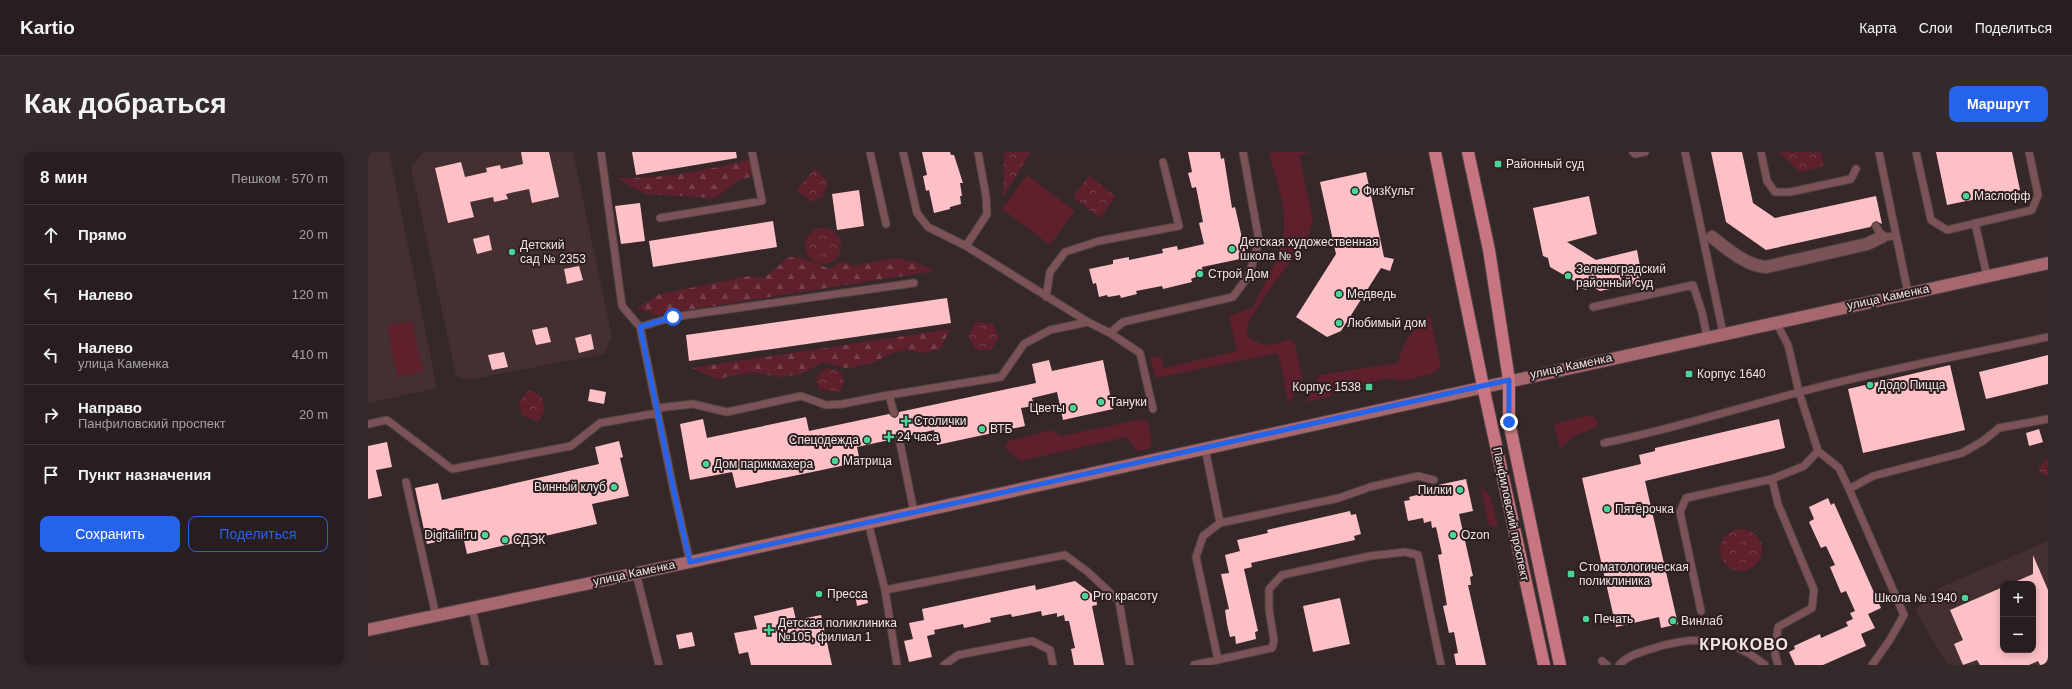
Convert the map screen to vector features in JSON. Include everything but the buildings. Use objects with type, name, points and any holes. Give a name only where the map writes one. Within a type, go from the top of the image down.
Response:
[{"type":"main road","name":"Панфиловский проспект","points":[[1435,152],[1483,386],[1544,665]]},
{"type":"main road","name":"Панфиловский проспект","points":[[1468,152],[1489,250],[1509,380],[1509,422],[1560,665]]},
{"type":"main road","name":"улица Каменка","points":[[368,630],[690,562],[2048,262]]},
{"type":"street","points":[[1712,236],[1750,263],[1757,266],[1766,266],[1867,244],[1882,237]]},
{"type":"lane","points":[[601,152],[622,306],[640,327],[690,562]]},
{"type":"lane","points":[[660,218],[762,201],[752,152]]},
{"type":"lane","points":[[870,152],[886,224]]},
{"type":"lane","points":[[903,152],[916,213],[928,227],[966,246],[1046,297],[1110,333],[1140,354],[1153,409]]},
{"type":"lane","points":[[966,246],[987,214],[986,196],[978,152]]},
{"type":"lane","points":[[1110,333],[1123,322],[1233,297],[1249,275],[1259,240],[1243,152]]},
{"type":"lane","points":[[1633,152],[1635,154],[1645,152]]},
{"type":"lane","points":[[1685,152],[1723,333]]},
{"type":"lane","points":[[1761,152],[1766,181],[1775,192],[1790,192],[1851,179],[1856,169]]},
{"type":"lane","points":[[1879,152],[1908,293]]},
{"type":"lane","points":[[1916,152],[1931,220],[1947,230],[2032,210],[2038,195],[2029,152]]},
{"type":"lane","points":[[1046,297],[1050,272],[1065,252],[1099,241],[1179,226],[1163,162]]},
{"type":"lane","points":[[1975,223],[1987,276]]},
{"type":"lane","points":[[1876,226],[1882,237],[1896,236]]},
{"type":"lane","points":[[640,327],[673,317],[914,283]]},
{"type":"lane","points":[[1593,307],[1693,285],[1702,312],[1707,337]]},
{"type":"lane","points":[[368,424],[388,420],[452,469],[571,446],[600,423],[657,410],[693,404],[727,412],[801,396],[826,405],[842,404],[1001,377],[1024,344],[1050,330],[1088,322]]},
{"type":"lane","points":[[1776,322],[1788,345],[1799,392],[1818,451],[1839,468],[1904,615],[1889,641],[1872,665]]},
{"type":"lane","points":[[1604,443],[1711,418],[1799,392],[2048,338]]},
{"type":"lane","points":[[889,395],[894,413]]},
{"type":"lane","points":[[1849,489],[1873,476],[1962,453],[1983,441],[1999,428],[2048,419]]},
{"type":"lane","points":[[899,438],[914,512]]},
{"type":"lane","points":[[1204,448],[1220,523]]},
{"type":"lane","points":[[1701,611],[1680,512],[1686,498],[1772,479],[1804,466],[1818,451]]},
{"type":"lane","points":[[1223,661],[1196,557],[1203,536],[1220,523],[1339,498],[1370,487],[1418,476],[1434,480]]},
{"type":"lane","points":[[1772,479],[1778,504],[1814,590],[1812,608],[1778,627],[1775,654],[1778,665]]},
{"type":"lane","points":[[406,482],[436,616]]},
{"type":"lane","points":[[868,522],[885,590],[897,665]]},
{"type":"lane","points":[[1194,665],[1223,661],[1272,648],[1274,641],[1269,609],[1269,589],[1282,575],[1370,556],[1405,552],[1418,555],[1441,665]]},
{"type":"lane","points":[[885,590],[1065,556],[1088,572],[1119,601],[1130,665]]},
{"type":"lane","points":[[636,573],[659,665]]},
{"type":"lane","points":[[472,608],[485,665]]},
{"type":"lane","points":[[1619,665],[1627,657],[1672,642],[1711,640],[1750,653],[1765,665]]},
{"type":"lane","points":[[944,665],[958,655],[1032,641],[1050,650],[1053,665]]},
{"type":"shaded area","points":[[368,152],[389,152],[437,388],[368,403]]},
{"type":"shaded area","name":"Детский сад № 2353","points":[[424,152],[573,152],[612,337],[604,354],[468,380],[456,376],[411,167]]},
{"type":"shaded area","name":"Школа № 1940","points":[[2048,541],[2048,665],[1948,665],[1915,610],[1941,587]]},
{"type":"green space","points":[[1003,152],[1031,152],[1003,197],[1004,157]]},
{"type":"green space","points":[[1269,152],[1311,152],[1299,155],[1313,220],[1308,237],[1261,302],[1248,323],[1247,336],[1258,343],[1268,345],[1290,339],[1295,344],[1302,379],[1289,404],[1278,353],[1156,378],[1150,358],[1161,356],[1163,368],[1237,351],[1229,316],[1253,307],[1274,264],[1284,230],[1282,202]]},
{"type":"green space","points":[[1779,152],[1821,152],[1824,166],[1800,172]]},
{"type":"green space","points":[[752,159],[757,174],[738,181],[715,198],[645,194],[617,178],[652,177],[686,173]]},
{"type":"green space","points":[[815,169],[827,181],[824,196],[812,202],[796,190]]},
{"type":"green space","points":[[1027,175],[1075,211],[1050,245],[1002,209]]},
{"type":"green space","points":[[1089,176],[1116,196],[1100,218],[1073,197]]},
{"type":"green space","points":[[826,228],[836,233],[840,239],[840,253],[836,259],[830,263],[820,264],[810,259],[806,253],[805,243],[810,233],[816,229]]},
{"type":"green space","points":[[789,257],[803,258],[830,269],[841,261],[853,266],[895,258],[915,262],[935,271],[656,315],[637,308],[660,294],[749,276],[764,278]]},
{"type":"green space","points":[[1430,315],[1440,361],[1440,368],[1432,374],[1401,381],[1391,378],[1336,389],[1329,397],[1306,402],[1319,375],[1398,363],[1402,349],[1414,330]]},
{"type":"green space","points":[[412,321],[423,372],[397,377],[387,325]]},
{"type":"green space","points":[[976,322],[992,323],[999,337],[991,350],[975,350],[968,336]]},
{"type":"green space","points":[[950,329],[940,349],[924,353],[906,350],[892,353],[873,363],[855,367],[844,368],[824,362],[801,374],[779,377],[752,372],[717,379],[692,368]]},
{"type":"green space","points":[[826,368],[840,371],[844,381],[840,392],[819,389],[816,378]]},
{"type":"green space","points":[[529,390],[541,396],[545,409],[538,422],[522,415],[519,402]]},
{"type":"green space","points":[[1585,416],[1592,416],[1597,420],[1597,427],[1573,437],[1560,449],[1554,424]]},
{"type":"green space","points":[[1143,419],[1148,422],[1152,444],[1148,449],[1136,451],[1127,437],[1020,461],[1004,447],[1008,441],[1051,430],[1061,436]]},
{"type":"green space","points":[[2048,457],[2048,477],[2037,470]]},
{"type":"green space","points":[[1482,488],[1491,498],[1498,528],[1489,525]]},
{"type":"green space","points":[[1737,529],[1745,529],[1753,532],[1759,538],[1762,550],[1759,562],[1753,568],[1745,571],[1737,571],[1729,568],[1723,562],[1720,554],[1720,546],[1723,538],[1729,532]]},
{"type":"place","name":"Районный суд","points":[[1498,164]]},
{"type":"place","name":"ФизКульт","points":[[1355,191]]},
{"type":"place","name":"Маслофф","points":[[1966,196]]},
{"type":"place","name":"Детская художественная школа № 9","points":[[1232,249]]},
{"type":"place","name":"Детский сад № 2353","points":[[512,252]]},
{"type":"place","name":"Строй Дом","points":[[1200,274]]},
{"type":"place","name":"Зеленоградский районный суд","points":[[1568,276]]},
{"type":"place","name":"Медведь","points":[[1339,294]]},
{"type":"place","name":"Любимый дом","points":[[1339,323]]},
{"type":"place","name":"Корпус 1640","points":[[1689,374]]},
{"type":"place","name":"Додо Пицца","points":[[1870,385]]},
{"type":"place","name":"Корпус 1538","points":[[1369,387]]},
{"type":"place","name":"Тануки","points":[[1101,402]]},
{"type":"place","name":"Цветы","points":[[1073,408]]},
{"type":"place","name":"Столички","points":[[906,421]]},
{"type":"place","name":"ВТБ","points":[[982,429]]},
{"type":"place","name":"24 часа","points":[[889,437]]},
{"type":"place","name":"Спецодежда","points":[[867,440]]},
{"type":"place","name":"Матрица","points":[[835,461]]},
{"type":"place","name":"Дом парикмахера","points":[[706,464]]},
{"type":"place","name":"Винный клуб","points":[[614,487]]},
{"type":"place","name":"Пилки","points":[[1460,490]]},
{"type":"place","name":"Пятёрочка","points":[[1607,509]]},
{"type":"place","name":"Digitalii.ru","points":[[485,535]]},
{"type":"place","name":"Ozon","points":[[1453,535]]},
{"type":"place","name":"СДЭК","points":[[505,540]]},
{"type":"place","name":"Стоматологическая поликлиника","points":[[1571,574]]},
{"type":"place","name":"Пресса","points":[[819,594]]},
{"type":"place","name":"Pro красоту","points":[[1085,596]]},
{"type":"place","name":"Школа № 1940","points":[[1965,598]]},
{"type":"place","name":"Печать","points":[[1586,619]]},
{"type":"place","name":"Винлаб","points":[[1673,621]]},
{"type":"place","name":"Детская поликлиника №105, филиал 1","points":[[769,630]]},
{"type":"district","name":"КРЮКОВО","points":[[1744,644]]},
{"type":"route","points":[[673,317],[640,327],[644,354],[654,392],[690,562],[800,536],[1156,459],[1509,380],[1509,422]]}]
